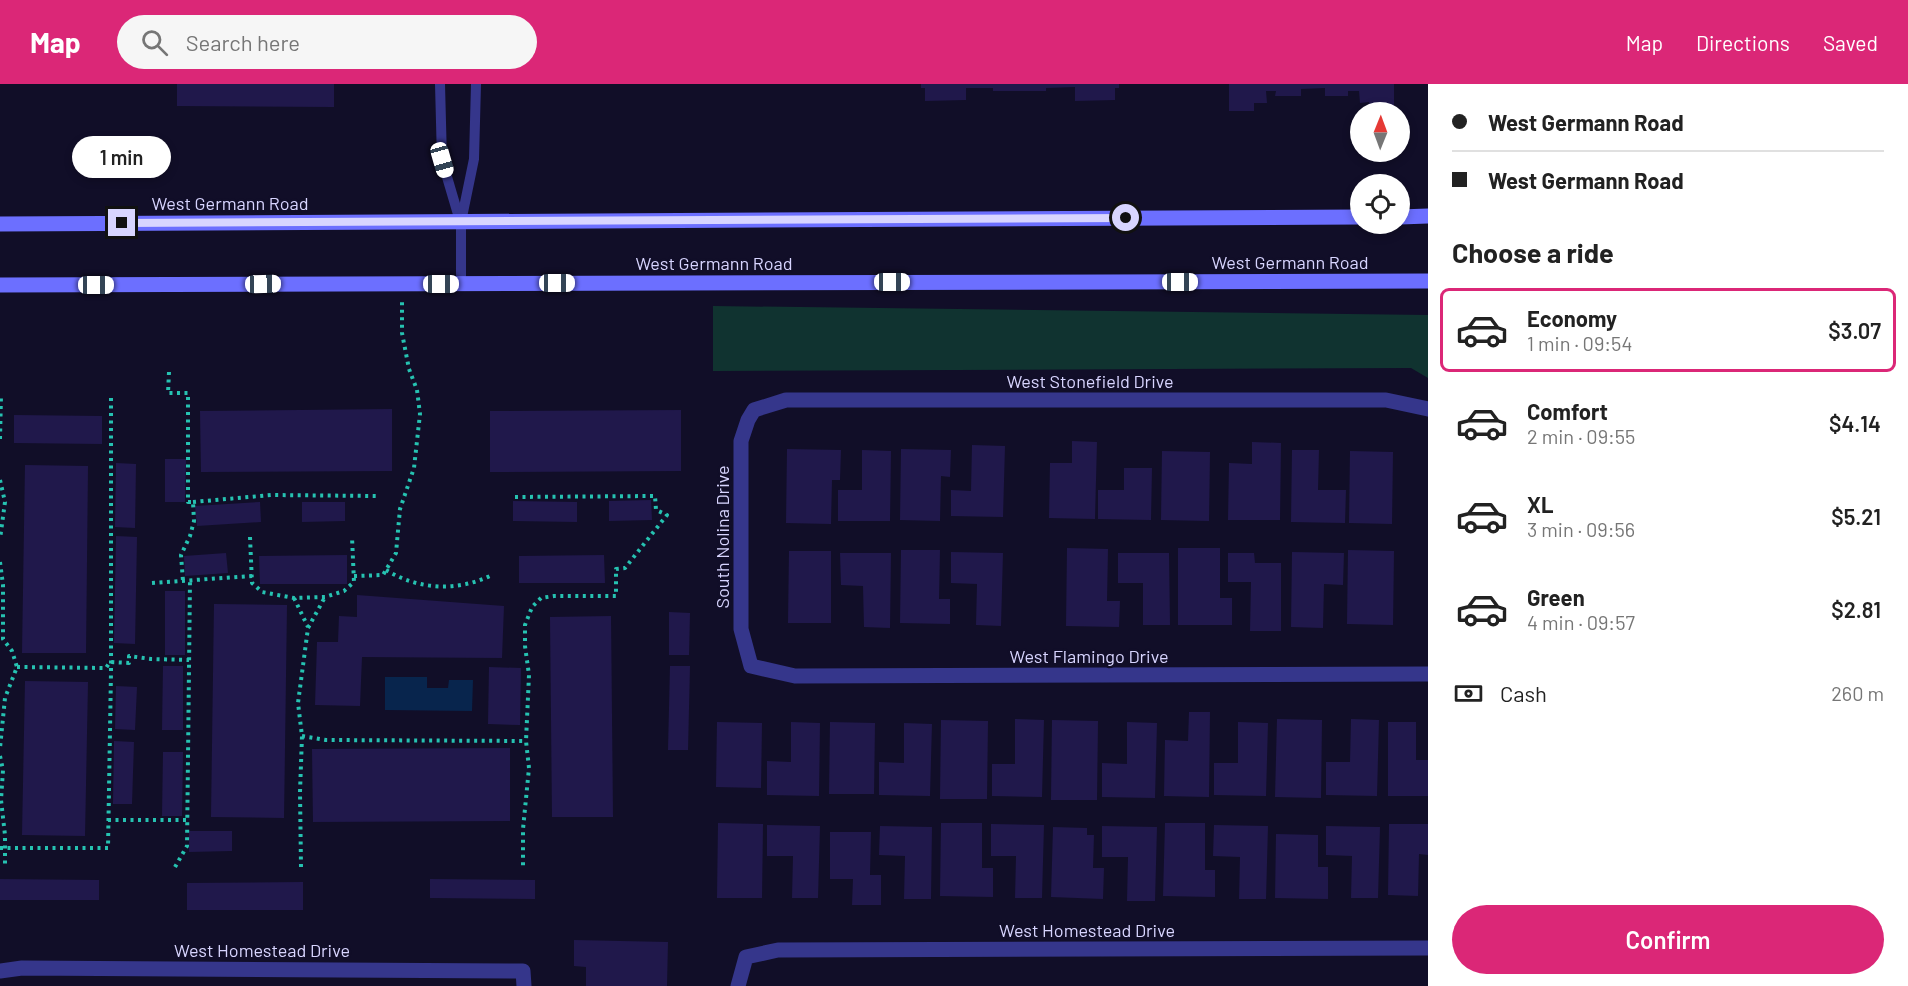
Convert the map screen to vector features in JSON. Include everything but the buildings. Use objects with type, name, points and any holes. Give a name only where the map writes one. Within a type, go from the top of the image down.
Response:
[{"type":"main road","points":[[1410,217],[1428,216]]},
{"type":"main road","name":"West Germann Road","points":[[0,224],[1350,217]]},
{"type":"main road","name":"West Germann Road","points":[[0,285],[1428,281]]},
{"type":"street","name":"West Stonefield Drive","points":[[754,410],[786,400],[1386,400],[1428,409]]},
{"type":"street","name":"South Nolina Drive","points":[[751,666],[741,629],[741,441],[754,410]]},
{"type":"street","name":"West Flamingo Drive","points":[[751,666],[795,676],[1428,674]]},
{"type":"street","name":"West Homestead Drive","points":[[738,986],[746,957],[778,950],[1428,948]]},
{"type":"street","name":"West Homestead Drive","points":[[0,971],[22,968],[524,979]]},
{"type":"lane","points":[[440,84],[442,160],[461,222]]},
{"type":"lane","points":[[461,284],[461,222],[474,159],[476,84]]},
{"type":"path","points":[[354,576],[383,575],[396,554],[400,509],[414,468],[420,414],[417,390],[409,369],[402,333],[401,284]]},
{"type":"path","points":[[169,372],[168,393],[188,393],[188,502],[271,495],[376,496]]},
{"type":"path","points":[[2,848],[108,848],[111,395]]},
{"type":"path","points":[[0,439],[1,396]]},
{"type":"path","points":[[0,480],[5,502],[0,538]]},
{"type":"path","points":[[515,497],[655,496],[656,510],[667,515],[625,568],[616,569],[616,596],[554,596],[541,598],[532,607],[525,625],[529,675],[526,741],[529,768],[523,829],[523,866]]},
{"type":"path","points":[[183,581],[181,555],[194,521],[193,502]]},
{"type":"path","points":[[250,537],[252,583],[262,592],[294,598],[325,597],[344,591],[354,582],[352,537]]},
{"type":"path","points":[[0,562],[3,639],[12,651],[17,667],[5,698],[0,748]]},
{"type":"path","points":[[386,570],[401,579],[428,587],[470,583],[492,575]]},
{"type":"path","points":[[152,583],[252,576]]},
{"type":"path","points":[[175,867],[187,846],[190,580]]},
{"type":"path","points":[[301,867],[302,736],[298,703],[308,628],[325,597]]},
{"type":"path","points":[[294,598],[308,628]]},
{"type":"path","points":[[110,662],[129,663],[129,656],[189,660]]},
{"type":"path","points":[[17,667],[106,668],[110,662]]},
{"type":"path","points":[[302,736],[326,740],[526,741]]},
{"type":"path","points":[[0,756],[3,770],[1,800],[2,848],[5,867]]},
{"type":"path","points":[[108,820],[187,820]]},
{"type":"green space","points":[[713,306],[1428,315],[1428,378],[1411,368],[713,371]]},
{"type":"water","points":[[385,677],[427,677],[427,688],[448,688],[449,680],[473,680],[472,711],[385,710]]},
{"type":"route","points":[[122,223],[1126,218]]}]
